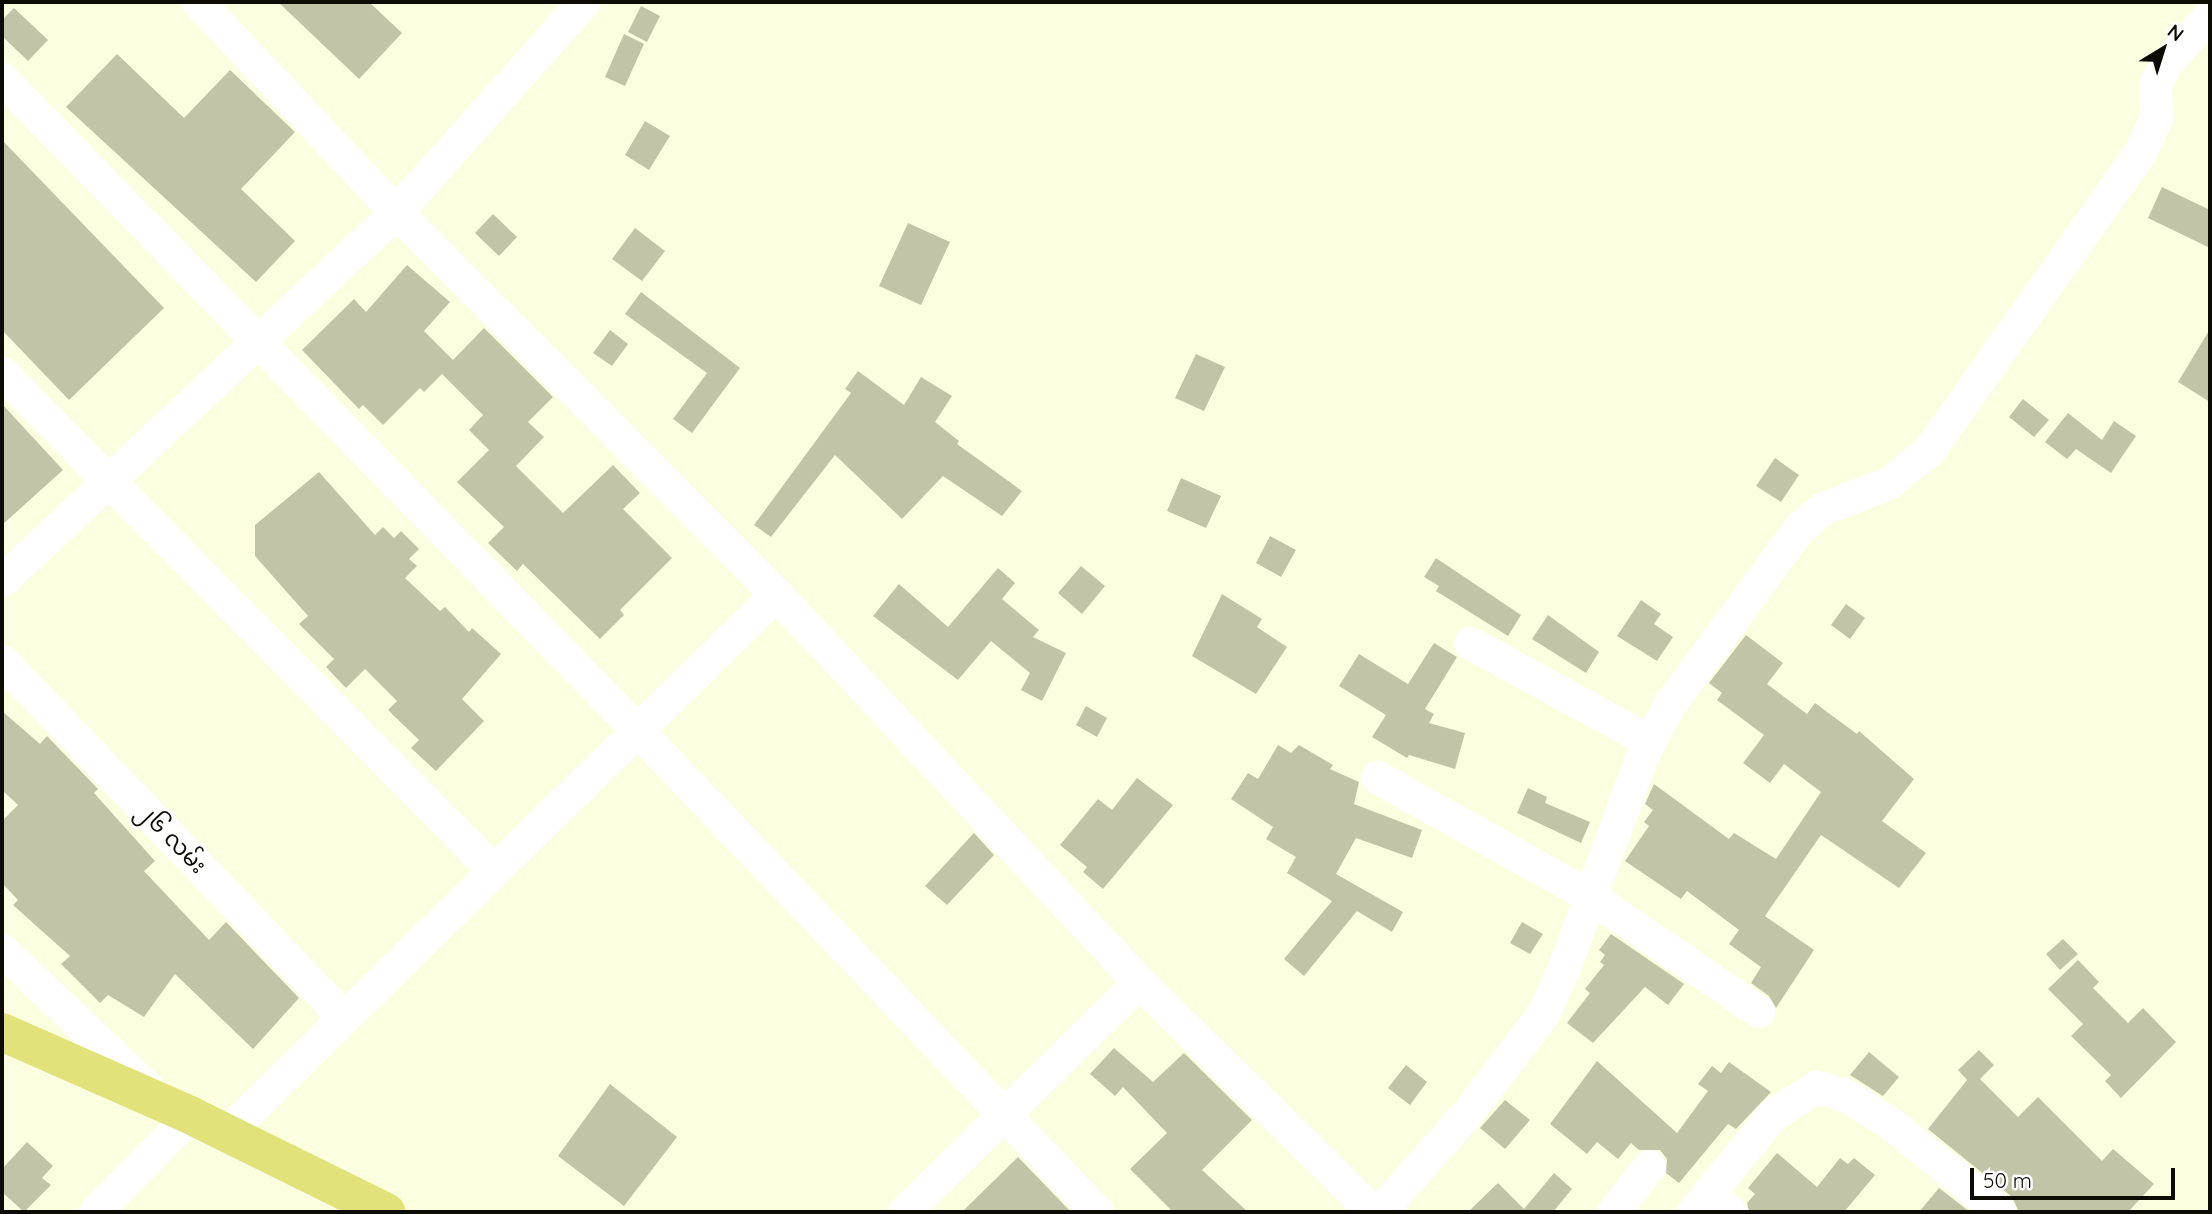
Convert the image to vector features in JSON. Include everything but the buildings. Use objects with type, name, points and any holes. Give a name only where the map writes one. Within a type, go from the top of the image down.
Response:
[{"type":"main road","points":[[2,1032],[176,1109],[386,1212]]},
{"type":"street","points":[[198,2],[396,212],[776,594],[1139,982],[1373,1212]]},
{"type":"street","points":[[2,580],[110,483],[396,212],[583,2]]},
{"type":"street","points":[[1379,1212],[1531,1033],[1563,970],[1650,741],[1669,705],[1799,528],[1823,509],[1888,483],[1929,450],[2140,152],[2156,118],[2155,83],[2166,63],[2210,15]]},
{"type":"street","points":[[2,79],[255,343],[636,729],[1097,1212]]},
{"type":"street","points":[[2,373],[492,869]]},
{"type":"street","points":[[226,1133],[342,1015],[776,594]]},
{"type":"street","points":[[1470,643],[1650,741]]},
{"type":"street","name":"၂၆ လမ်း","points":[[2,660],[342,1015]]},
{"type":"street","points":[[1377,777],[1590,896],[1758,1011]]},
{"type":"street","points":[[2,950],[176,1109],[94,1212]]},
{"type":"street","points":[[904,1212],[1139,982]]},
{"type":"street","points":[[1710,1206],[1773,1114],[1816,1087],[1843,1094],[1890,1123],[2000,1212]]},
{"type":"street","points":[[1613,1212],[1649,1166]]}]
